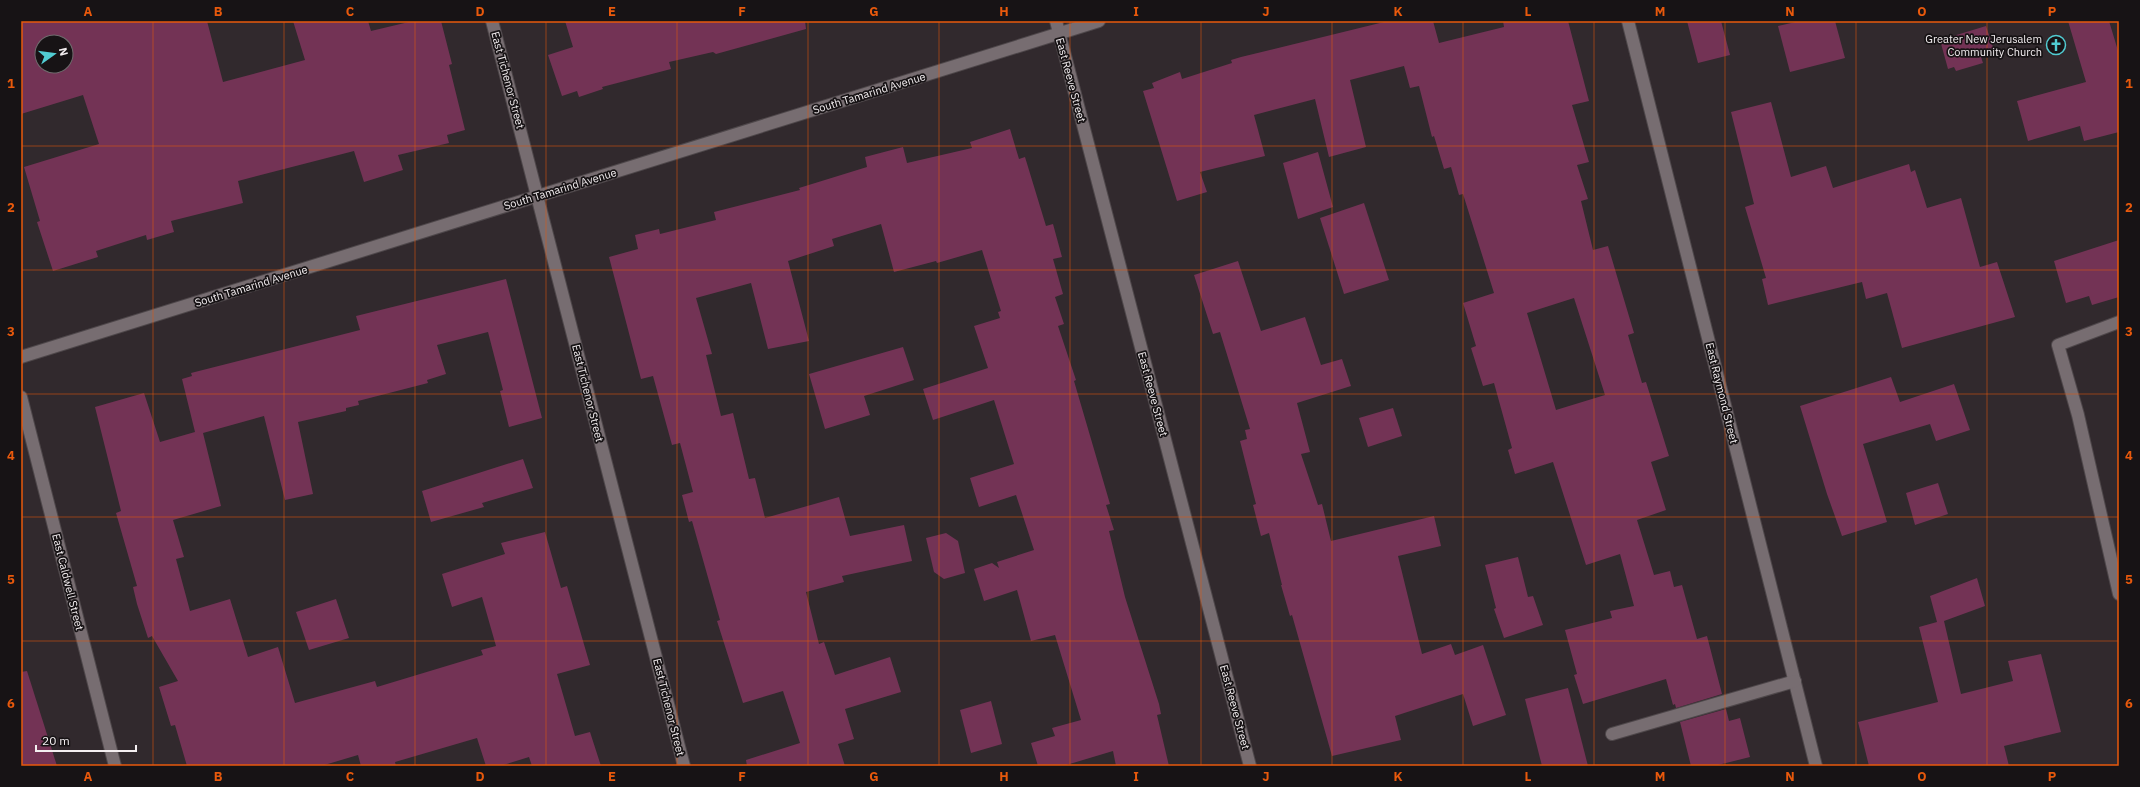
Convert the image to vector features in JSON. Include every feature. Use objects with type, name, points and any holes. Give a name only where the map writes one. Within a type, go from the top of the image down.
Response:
[{"type":"street","name":"East Tichenor Street","points":[[492,21],[684,766]]},
{"type":"street","name":"East Reeve Street","points":[[1056,21],[1250,766]]},
{"type":"street","name":"South Tamarind Avenue","points":[[21,357],[1099,21]]},
{"type":"street","name":"East Raymond Street","points":[[1628,21],[1816,766]]},
{"type":"street","points":[[2119,322],[2058,345],[2078,415],[2119,594]]},
{"type":"street","name":"East Caldwell Street","points":[[21,397],[115,766]]},
{"type":"street","points":[[1612,734],[1794,680]]},
{"type":"building","points":[[21,21],[207,21],[223,82],[305,60],[293,21],[368,21],[371,31],[413,21],[441,21],[452,64],[449,65],[465,130],[447,135],[449,143],[398,155],[403,170],[364,182],[354,151],[238,181],[243,203],[171,221],[174,232],[147,240],[146,235],[96,251],[98,257],[53,271],[37,222],[40,221],[24,167],[99,144],[83,95],[21,114]]},
{"type":"building","points":[[565,21],[805,21],[806,29],[716,54],[713,52],[669,62],[671,69],[602,87],[603,89],[579,97],[577,91],[562,96],[548,55],[573,47]]},
{"type":"building","points":[[1388,21],[1433,21],[1439,43],[1504,27],[1503,21],[1568,21],[1589,101],[1572,105],[1589,162],[1577,165],[1588,199],[1581,201],[1593,250],[1608,246],[1634,333],[1628,335],[1642,383],[1646,382],[1669,456],[1651,462],[1666,510],[1637,520],[1654,575],[1670,571],[1674,587],[1682,585],[1697,639],[1707,636],[1722,694],[1676,708],[1675,704],[1673,705],[1666,679],[1583,704],[1574,675],[1577,674],[1565,630],[1612,618],[1610,611],[1634,606],[1620,554],[1586,565],[1553,462],[1515,474],[1508,450],[1512,448],[1494,383],[1483,386],[1471,348],[1476,346],[1463,303],[1494,293],[1463,194],[1459,195],[1451,167],[1444,169],[1434,136],[1432,137],[1419,86],[1410,88],[1404,66],[1350,80],[1366,147],[1329,157],[1315,99],[1254,115],[1265,156],[1200,172],[1207,192],[1177,201],[1143,91],[1154,88],[1152,83],[1180,72],[1182,79],[1232,63],[1231,60]],"holes":[[[1574,298],[1605,395],[1556,410],[1527,313]]]},
{"type":"building","points":[[1687,21],[1721,21],[1730,55],[1698,63]]},
{"type":"building","points":[[1800,21],[1835,21],[1845,58],[1790,72],[1778,26]]},
{"type":"building","points":[[2068,21],[2109,21],[2119,54],[2119,132],[2084,141],[2080,126],[2028,141],[2017,101],[2086,82]]},
{"type":"building","points":[[1986,26],[1995,53],[1981,57],[1983,63],[1956,71],[1954,67],[1948,69],[1940,40]]},
{"type":"building","points":[[1771,102],[1791,177],[1826,166],[1833,188],[1909,164],[1911,172],[1915,170],[1927,208],[1961,198],[1980,267],[1997,262],[2015,317],[1902,348],[1887,293],[1866,299],[1862,282],[1768,305],[1762,279],[1766,278],[1745,207],[1754,204],[1731,112]]},
{"type":"building","points":[[1010,129],[1019,159],[1025,157],[1046,226],[1053,224],[1062,257],[1053,259],[1063,294],[1055,297],[1064,324],[1058,326],[1076,380],[1074,381],[1110,504],[1106,505],[1114,530],[1109,531],[1125,597],[1159,704],[1161,714],[1157,715],[1169,766],[1116,766],[1113,751],[1063,766],[1038,766],[1031,743],[1055,736],[1052,728],[1081,720],[1055,635],[1031,641],[1017,590],[984,601],[974,569],[992,563],[999,568],[997,562],[1034,550],[1016,495],[979,507],[970,478],[1014,464],[994,400],[933,420],[923,389],[988,368],[974,326],[1000,318],[998,312],[1001,311],[982,250],[937,263],[936,261],[894,272],[881,224],[832,239],[834,246],[788,261],[809,341],[768,349],[751,283],[696,298],[712,354],[706,355],[721,416],[733,413],[749,479],[755,478],[765,518],[839,497],[850,536],[904,525],[912,561],[842,576],[844,582],[806,592],[819,644],[824,642],[835,675],[890,657],[901,692],[845,709],[854,739],[838,744],[845,766],[747,766],[746,760],[800,743],[783,691],[743,703],[717,621],[720,620],[692,521],[689,522],[682,495],[693,492],[680,443],[672,445],[653,376],[641,379],[609,257],[638,249],[635,235],[659,229],[660,234],[716,220],[714,212],[800,190],[799,188],[867,167],[865,157],[903,147],[907,163],[972,148],[970,142]]},
{"type":"building","points":[[1318,152],[1333,207],[1298,219],[1283,163]]},
{"type":"building","points":[[1364,203],[1389,280],[1344,294],[1320,218]]},
{"type":"building","points":[[2119,240],[2119,297],[2092,305],[2089,296],[2066,303],[2054,261]]},
{"type":"building","points":[[1238,261],[1261,331],[1305,317],[1321,365],[1342,359],[1351,386],[1297,403],[1310,452],[1301,454],[1318,505],[1322,504],[1331,541],[1434,516],[1441,546],[1398,556],[1422,654],[1451,644],[1455,655],[1483,645],[1506,715],[1473,726],[1463,694],[1395,716],[1401,740],[1332,756],[1292,615],[1290,616],[1281,585],[1269,533],[1261,536],[1253,505],[1256,504],[1240,441],[1247,439],[1245,430],[1250,429],[1220,332],[1213,334],[1194,275]]},
{"type":"building","points":[[506,279],[542,418],[509,427],[500,391],[503,390],[488,332],[437,345],[446,374],[427,380],[428,383],[358,401],[359,405],[346,408],[346,411],[298,422],[313,494],[285,500],[264,416],[203,433],[221,506],[173,520],[184,557],[176,559],[190,611],[230,599],[248,657],[278,647],[295,703],[375,681],[377,687],[483,655],[481,650],[496,646],[482,597],[452,607],[442,574],[505,554],[501,543],[545,532],[561,588],[567,586],[590,665],[557,674],[575,736],[590,732],[601,766],[532,766],[529,757],[500,766],[486,766],[477,738],[395,762],[396,766],[361,766],[358,755],[321,766],[187,766],[175,725],[171,726],[159,687],[178,681],[152,636],[148,638],[137,604],[133,587],[137,586],[116,513],[121,511],[95,407],[144,393],[160,442],[195,432],[182,379],[192,376],[191,373],[360,330],[356,316]]},
{"type":"building","points":[[903,347],[914,380],[864,396],[870,415],[825,429],[809,374]]},
{"type":"building","points":[[1891,377],[1900,402],[1954,384],[1970,430],[1936,441],[1930,424],[1863,444],[1887,522],[1842,536],[1827,494],[1800,406]]},
{"type":"building","points":[[1393,408],[1402,436],[1368,447],[1359,418]]},
{"type":"building","points":[[523,459],[533,488],[482,503],[484,507],[431,522],[422,491]]},
{"type":"building","points":[[1938,483],[1948,514],[1915,525],[1906,493]]},
{"type":"building","points":[[946,533],[958,541],[965,573],[944,579],[934,572],[926,538]]},
{"type":"building","points":[[1518,557],[1528,597],[1533,596],[1543,625],[1504,638],[1494,609],[1496,608],[1485,565]]},
{"type":"building","points":[[1977,578],[1985,606],[1944,621],[1961,694],[2013,681],[2008,661],[2041,654],[2061,732],[2004,746],[2009,766],[1869,766],[1858,722],[1938,702],[1919,627],[1937,622],[1930,596]]},
{"type":"building","points":[[336,599],[349,638],[309,650],[296,612]]},
{"type":"building","points":[[27,671],[57,766],[21,766],[21,672]]},
{"type":"building","points":[[1568,688],[1588,766],[1542,766],[1525,699]]},
{"type":"building","points":[[991,701],[1002,744],[971,753],[960,710]]},
{"type":"building","points":[[1726,709],[1729,721],[1740,718],[1750,757],[1714,766],[1691,766],[1680,722]]},
{"type":"place","name":"Greater New Jerusalem Community Church","points":[[2056,45]]}]
